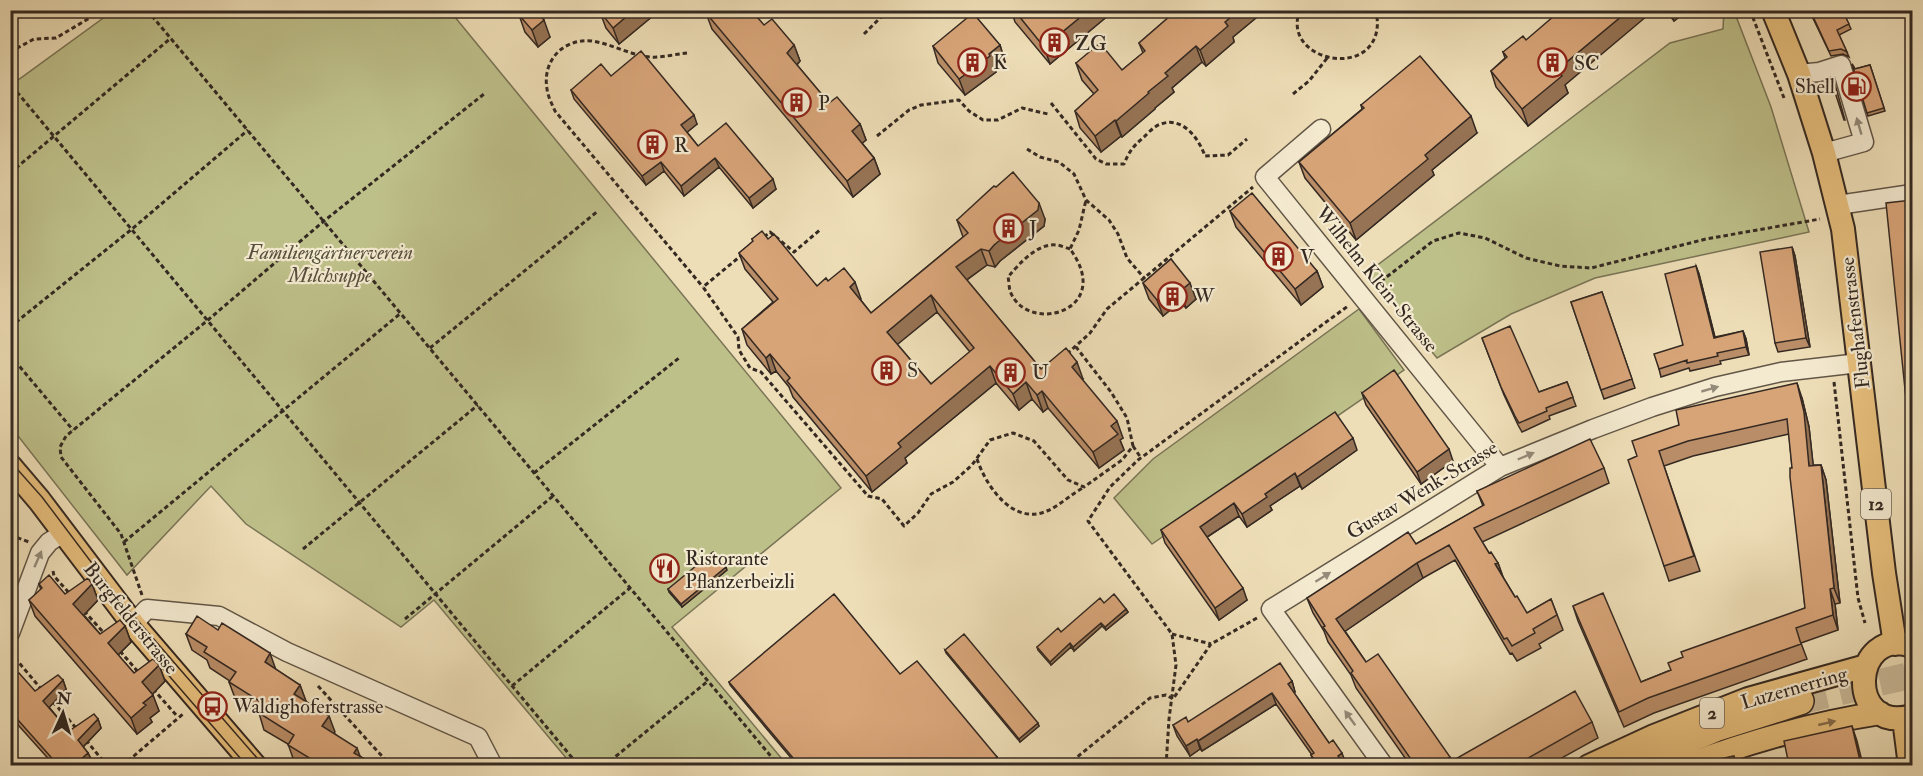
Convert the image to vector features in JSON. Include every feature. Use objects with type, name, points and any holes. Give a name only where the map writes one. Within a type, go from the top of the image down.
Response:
[{"type":"highway","points":[[1625,765],[1715,728],[1802,708],[1648,765]]},
{"type":"main road","name":"Flughafenstrasse","points":[[1773,10],[1799,74],[1824,153],[1843,229],[1883,561],[1904,645]]},
{"type":"main road","name":"Burgfelderstrasse","points":[[10,466],[63,533],[140,617],[255,765]]},
{"type":"main road","name":"12","points":[[1866,666],[1878,651],[1904,645]]},
{"type":"main road","points":[[1866,666],[1863,677],[1866,697],[1881,713],[1892,718],[1908,718],[1910,765]]},
{"type":"main road","name":"Luzernerring","points":[[1589,765],[1654,736],[1748,699],[1866,666]]},
{"type":"main road","name":"Luzernerring","points":[[1684,765],[1774,736],[1881,713]]},
{"type":"street","points":[[1799,74],[1819,72],[1841,65],[1864,142],[1824,153]]},
{"type":"street","points":[[1265,177],[1321,129]]},
{"type":"street","name":"Wilhelm Klein-Strasse","points":[[1265,177],[1500,467]]},
{"type":"street","points":[[1838,205],[1912,194]]},
{"type":"street","name":"Gustav Wenk-Strasse","points":[[1271,609],[1500,467],[1652,407],[1716,387],[1781,372],[1860,363]]},
{"type":"street","points":[[10,633],[40,553],[49,542],[63,533]]},
{"type":"street","points":[[1271,609],[1384,765]]},
{"type":"street","points":[[140,617],[219,615],[287,652],[478,737],[493,765]]},
{"type":"path","points":[[10,52],[34,39],[56,38],[103,10]]},
{"type":"path","points":[[147,10],[779,765]]},
{"type":"path","points":[[864,34],[888,10]]},
{"type":"path","points":[[1141,10],[1151,15]]},
{"type":"path","points":[[1300,10],[1297,28],[1301,40],[1318,55],[1338,59],[1366,52],[1374,41],[1377,28],[1375,10]]},
{"type":"path","points":[[1750,10],[1785,101]]},
{"type":"path","points":[[10,173],[171,38]]},
{"type":"path","points":[[687,53],[652,57],[629,53],[594,41],[577,41],[552,57],[546,72],[547,91],[555,111],[703,287],[738,337],[740,350],[750,368],[761,372],[868,496],[882,499],[904,526],[918,513],[931,494],[953,482],[976,459],[990,440],[1013,433],[1034,441],[1068,480],[1084,487]]},
{"type":"path","points":[[1293,94],[1309,81],[1328,57]]},
{"type":"path","points":[[10,89],[17,92],[55,137],[579,765]]},
{"type":"path","points":[[140,617],[121,534],[62,457],[60,447],[66,436],[324,221],[484,94]]},
{"type":"path","points":[[877,136],[909,110],[921,105],[959,99],[969,111],[983,120],[998,120],[1022,108],[1048,114]]},
{"type":"path","points":[[1050,103],[1096,159],[1106,164],[1124,164],[1130,150],[1156,126],[1164,122],[1178,124],[1190,130],[1199,141],[1205,156],[1227,155],[1247,139]]},
{"type":"path","points":[[10,327],[132,230],[248,130]]},
{"type":"path","points":[[1027,149],[1040,157],[1059,162],[1074,174],[1086,200],[1109,220],[1118,234],[1126,258],[1145,279]]},
{"type":"path","points":[[1061,359],[1090,333],[1107,309],[1265,177]]},
{"type":"path","points":[[1070,249],[1079,230],[1086,200]]},
{"type":"path","points":[[430,348],[598,212]]},
{"type":"path","points":[[1166,765],[1176,665],[1172,634],[1088,521],[1110,487],[1141,458],[1433,241],[1459,233],[1485,238],[1526,258],[1560,266],[1591,268],[1706,239],[1820,219]]},
{"type":"path","points":[[762,239],[770,232],[794,252],[821,229]]},
{"type":"path","points":[[1055,244],[1070,249],[1079,262],[1084,283],[1078,301],[1064,311],[1052,314],[1035,313],[1019,304],[1010,291],[1008,277],[1017,266],[1038,249],[1055,244]]},
{"type":"path","points":[[703,287],[745,253]]},
{"type":"path","points":[[124,542],[401,314]]},
{"type":"path","points":[[1076,347],[1111,392],[1127,418],[1132,446],[1141,458]]},
{"type":"path","points":[[10,355],[73,430]]},
{"type":"path","points":[[534,473],[679,358]]},
{"type":"path","points":[[1832,366],[1858,598],[1865,623]]},
{"type":"path","points":[[303,549],[478,405]]},
{"type":"path","points":[[976,459],[997,495],[1005,503],[1023,514],[1040,514],[1050,510],[1122,460],[1132,446]]},
{"type":"path","points":[[405,619],[553,496]]},
{"type":"path","points":[[40,553],[51,562],[54,576],[108,638]]},
{"type":"path","points":[[512,686],[630,588]]},
{"type":"path","points":[[1173,699],[1211,644],[1271,609]]},
{"type":"path","points":[[1172,634],[1211,644]]},
{"type":"path","points":[[116,647],[139,673]]},
{"type":"path","points":[[10,652],[77,731]]},
{"type":"path","points":[[311,678],[391,765]]},
{"type":"path","points":[[604,765],[708,681]]},
{"type":"path","points":[[147,682],[178,717]]},
{"type":"path","points":[[1066,765],[1150,698],[1166,695],[1173,699]]},
{"type":"path","points":[[122,765],[183,714]]},
{"type":"path","points":[[85,739],[107,765]]},
{"type":"green space","points":[[1724,10],[1734,11],[1771,107],[1809,232],[1595,278],[1511,314],[1437,358],[1367,273],[1670,43],[1723,29]]},
{"type":"green space","name":"Familiengärtnerverein Milchsuppe","points":[[113,11],[450,11],[841,488],[672,627],[787,765],[572,765],[434,600],[401,627],[246,524],[211,486],[127,575],[11,427],[10,86]]},
{"type":"green space","points":[[1359,309],[1404,370],[1152,544],[1114,498],[1153,459]]},
{"type":"building","points":[[525,10],[535,10],[544,20],[532,30],[519,15]]},
{"type":"building","points":[[601,10],[634,10],[613,28],[600,12]]},
{"type":"building","name":"P","points":[[709,10],[751,10],[764,25],[772,19],[794,45],[787,53],[829,103],[837,97],[860,124],[852,131],[874,158],[847,181],[706,13]]},
{"type":"building","points":[[1014,10],[1089,10],[1044,47]]},
{"type":"building","points":[[1177,10],[1239,10],[1225,22],[1228,26],[1200,50],[1196,46],[1165,73],[1168,76],[1149,93],[1095,136],[1075,111],[1098,90],[1076,63],[1100,43],[1122,70],[1145,51],[1139,43]]},
{"type":"building","points":[[1561,10],[1629,10],[1557,70],[1562,76],[1522,109],[1491,71],[1507,57],[1503,52],[1523,36],[1526,40]]},
{"type":"building","points":[[1810,10],[1842,10],[1849,24],[1837,30],[1847,52],[1841,49],[1829,51]]},
{"type":"building","points":[[973,13],[1000,45],[989,54],[990,56],[959,79],[933,46]]},
{"type":"building","points":[[641,51],[694,115],[681,125],[698,146],[726,123],[773,179],[749,198],[715,158],[681,186],[661,162],[642,176],[571,90],[601,64],[611,76]]},
{"type":"building","points":[[1420,56],[1471,116],[1425,155],[1428,159],[1350,223],[1299,162],[1364,108],[1361,105]]},
{"type":"building","points":[[1852,64],[1855,69],[1870,65],[1884,108],[1867,113]]},
{"type":"building","points":[[1830,77],[1833,77],[1845,120],[1844,120]]},
{"type":"building","points":[[1013,172],[1039,203],[1038,210],[989,251],[981,249],[956,267],[1041,369],[1066,348],[1077,362],[1072,367],[1117,421],[1111,426],[1118,434],[1093,452],[1042,391],[1037,395],[1026,382],[1013,394],[990,366],[898,443],[901,447],[866,476],[787,381],[790,378],[770,354],[766,358],[742,329],[778,299],[739,253],[762,231],[768,239],[774,234],[817,286],[826,278],[828,281],[844,268],[855,282],[850,287],[871,313],[968,233],[957,220],[994,186],[996,187]],"holes":[[[931,295],[974,348],[931,384],[887,332]]]},
{"type":"building","name":"V","points":[[1252,193],[1317,271],[1295,289],[1230,211]]},
{"type":"building","points":[[1912,200],[1912,458],[1886,203]]},
{"type":"building","points":[[1792,247],[1806,338],[1775,343],[1760,252]]},
{"type":"building","points":[[1171,259],[1190,283],[1180,291],[1174,285],[1157,300],[1143,283]]},
{"type":"building","points":[[1696,266],[1714,338],[1743,331],[1746,347],[1687,363],[1687,360],[1659,369],[1654,354],[1683,345],[1665,274]]},
{"type":"building","points":[[1602,292],[1632,379],[1601,390],[1571,302]]},
{"type":"building","points":[[1510,326],[1539,392],[1567,382],[1573,397],[1546,408],[1547,411],[1519,423],[1501,387],[1482,338]]},
{"type":"building","points":[[1394,370],[1449,449],[1417,472],[1362,393]]},
{"type":"building","points":[[1797,383],[1804,412],[1809,466],[1821,465],[1834,588],[1830,589],[1833,615],[1796,628],[1801,644],[1648,698],[1619,712],[1573,606],[1603,593],[1641,682],[1671,670],[1668,663],[1683,657],[1681,652],[1805,608],[1790,477],[1790,468],[1792,468],[1787,419],[1688,441],[1659,451],[1694,556],[1664,566],[1628,460],[1637,456],[1632,441],[1679,425],[1676,410]]},
{"type":"building","points":[[1335,412],[1353,438],[1297,477],[1295,473],[1265,494],[1267,497],[1242,514],[1234,503],[1200,527],[1243,588],[1215,608],[1161,530]]},
{"type":"building","points":[[1590,439],[1604,468],[1474,528],[1498,563],[1495,564],[1527,613],[1551,599],[1557,615],[1533,629],[1535,633],[1512,646],[1507,638],[1504,639],[1449,545],[1417,563],[1336,619],[1366,662],[1378,654],[1450,757],[1437,765],[1415,765],[1351,673],[1353,671],[1323,627],[1325,626],[1307,598],[1408,532],[1416,544],[1484,505],[1477,491]]},
{"type":"building","points":[[713,552],[726,567],[681,604],[668,589]]},
{"type":"building","points":[[49,575],[65,594],[88,578],[92,584],[73,604],[100,634],[120,620],[125,626],[108,643],[134,673],[153,659],[159,665],[142,682],[153,695],[143,703],[146,705],[131,718],[29,600],[42,588],[39,584]]},
{"type":"building","points":[[834,594],[900,674],[917,661],[997,757],[987,765],[799,765],[729,682]]},
{"type":"building","points":[[1114,594],[1126,609],[1105,627],[1101,623],[1073,647],[1070,643],[1050,662],[1037,647],[1058,628],[1061,632],[1100,598],[1104,603]]},
{"type":"building","points":[[197,616],[218,630],[222,623],[270,653],[265,662],[300,685],[294,694],[329,716],[322,726],[357,748],[354,753],[375,765],[321,765],[288,745],[294,735],[259,713],[264,704],[229,682],[236,672],[204,652],[207,647],[186,634]]},
{"type":"building","points":[[964,634],[1038,723],[1019,739],[945,650]]},
{"type":"building","points":[[1280,663],[1292,681],[1288,684],[1329,743],[1333,740],[1342,753],[1338,756],[1344,765],[1318,765],[1311,755],[1314,753],[1272,693],[1198,741],[1197,739],[1186,746],[1173,725],[1186,717],[1188,722]]},
{"type":"building","points":[[19,673],[35,691],[58,675],[63,680],[43,701],[69,731],[94,714],[98,719],[78,740],[88,753],[79,761],[81,763],[79,765],[58,765],[10,711],[10,687],[12,685],[10,680]]},
{"type":"building","points":[[1575,691],[1592,722],[1516,765],[1455,765],[1452,761]]},
{"type":"building","points":[[1852,726],[1861,765],[1789,765],[1784,741]]},
{"type":"building","points":[[1734,756],[1736,765],[1701,765],[1701,763]]},
{"type":"building","points":[[1111,759],[1116,765],[1103,765]]},
{"type":"tunnel","points":[[1800,701],[1912,675]]},
{"type":"tram line","points":[[10,461],[42,497],[119,599],[264,766]]},
{"type":"tram line","points":[[106,595],[164,670],[247,766]]},
{"type":"place","name":"ZG","points":[[1054,43]]},
{"type":"place","name":"K","points":[[972,62]]},
{"type":"place","name":"SC","points":[[1553,63]]},
{"type":"place","name":"Shell","points":[[1856,86]]},
{"type":"place","name":"P","points":[[797,103]]},
{"type":"place","name":"R","points":[[653,145]]},
{"type":"place","name":"J","points":[[1008,228]]},
{"type":"place","name":"V","points":[[1279,257]]},
{"type":"place","name":"W","points":[[1173,296]]},
{"type":"place","name":"S","points":[[886,370]]},
{"type":"place","name":"U","points":[[1011,372]]},
{"type":"place","name":"Ristorante Pflanzerbeizli","points":[[664,569]]},
{"type":"place","name":"Waldighoferstrasse","points":[[212,706]]}]
